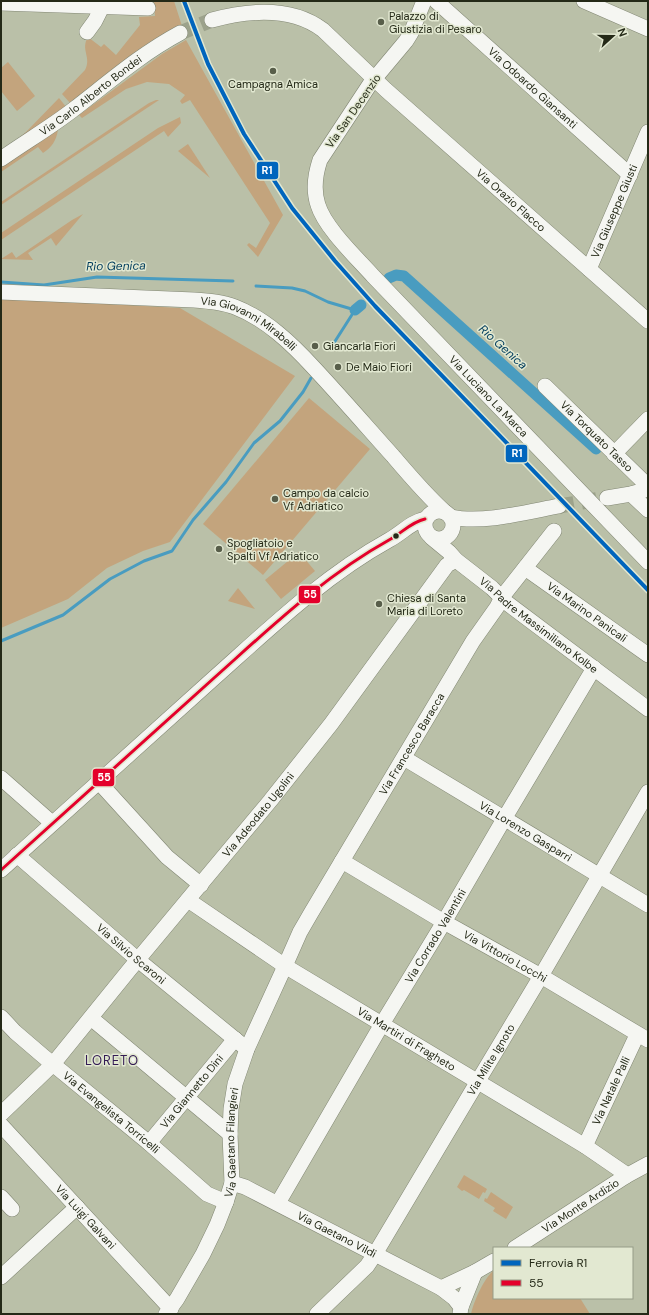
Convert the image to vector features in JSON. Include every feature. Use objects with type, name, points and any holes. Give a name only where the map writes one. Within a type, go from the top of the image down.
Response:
[{"type":"street","name":"Via San Decenzio","points":[[331,229],[318,205],[315,190],[316,174],[320,160],[374,79],[411,34],[424,1]]},
{"type":"street","name":"Via Odoardo Giansanti","points":[[436,1],[630,175]]},
{"type":"street","points":[[585,1],[648,29]]},
{"type":"street","points":[[1,4],[148,8]]},
{"type":"street","points":[[87,32],[95,22],[102,7]]},
{"type":"street","points":[[212,20],[254,12],[278,13],[300,17],[323,30],[374,79]]},
{"type":"street","name":"Via Carlo Alberto Bondei","points":[[1,159],[72,111],[136,60],[159,44],[180,33]]},
{"type":"street","name":"Via Orazio Flacco","points":[[374,79],[648,321]]},
{"type":"street","name":"Via Giuseppe Giusti","points":[[589,269],[648,132]]},
{"type":"street","name":"Via Luciano La Marca","points":[[331,229],[378,282],[648,562]]},
{"type":"street","name":"Via Giovanni Mirabelli","points":[[1,292],[214,302],[236,308],[259,319],[297,350],[344,400],[429,497],[448,514]]},
{"type":"street","name":"Via Torquato Tasso","points":[[545,386],[648,487]]},
{"type":"street","points":[[614,454],[648,419]]},
{"type":"street","points":[[607,498],[631,494],[648,487]]},
{"type":"street","points":[[631,494],[648,510]]},
{"type":"street","points":[[429,497],[424,524],[425,530],[430,536]]},
{"type":"street","points":[[1,870],[98,781],[282,618],[343,570],[373,549],[400,534],[414,522],[426,518],[434,511],[448,514],[460,519],[478,520],[559,506]]},
{"type":"street","points":[[400,534],[430,536],[441,539],[449,535],[453,526],[448,514]]},
{"type":"street","name":"Via Francesco Baracca","points":[[285,966],[300,932],[473,641],[497,607],[502,597],[554,531]]},
{"type":"street","name":"Via Padre Massimiliano Kolbe","points":[[430,536],[456,560],[502,597],[648,709]]},
{"type":"street","name":"Via Adeodato Ugolini","points":[[1,1114],[53,1064],[270,801],[331,724],[447,565],[456,560]]},
{"type":"street","name":"Via Marino Panicali","points":[[525,568],[648,655]]},
{"type":"street","name":"Via Corrado Valentini","points":[[278,1203],[382,1024],[594,668]]},
{"type":"street","name":"Via Lorenzo Gasparri","points":[[404,758],[648,905]]},
{"type":"street","points":[[1,778],[52,823]]},
{"type":"street","points":[[98,781],[167,857],[201,885]]},
{"type":"street","name":"Via Milite Ignoto","points":[[318,1314],[367,1266],[376,1254],[648,792]]},
{"type":"street","name":"Via Silvio Scaroni","points":[[17,855],[138,960],[247,1049]]},
{"type":"street","name":"Via Vittorio Locchi","points":[[342,861],[444,922],[541,976],[643,1038]]},
{"type":"street","name":"Via Martiri di Fragheto","points":[[188,900],[285,966],[585,1146],[623,1172],[626,1176]]},
{"type":"street","name":"Via Gaetano Filangieri","points":[[168,1311],[189,1280],[203,1254],[226,1202],[232,1183],[230,1134],[231,1109],[235,1084],[247,1049],[285,966]]},
{"type":"street","name":"Via Evangelista Torricelli","points":[[1,1017],[15,1032],[149,1143],[207,1194],[226,1202]]},
{"type":"street","points":[[91,1018],[230,1134]]},
{"type":"street","name":"Via Natale Palli","points":[[585,1146],[643,1038]]},
{"type":"street","name":"Via Giannetto Dini","points":[[149,1143],[235,1040]]},
{"type":"street","name":"Via Luigi Galvani","points":[[1,1125],[77,1207],[168,1311]]},
{"type":"street","name":"Via Monte Ardizio","points":[[517,1247],[626,1176],[648,1164]]},
{"type":"street","name":"Via Gaetano Vildi","points":[[232,1183],[245,1187],[278,1203],[441,1288],[454,1298],[460,1310]]},
{"type":"street","points":[[1,1197],[12,1209]]},
{"type":"street","points":[[1,1277],[77,1207]]},
{"type":"street","points":[[441,1288],[493,1262]]},
{"type":"street","points":[[460,1310],[475,1272]]},
{"type":"shaded area","points":[[154,1],[174,1],[182,26],[71,104],[62,94],[85,70],[87,61],[85,46],[88,37],[101,47],[104,44],[116,55],[140,25],[139,17],[155,16]]},
{"type":"shaded area","points":[[186,40],[283,215],[258,257],[247,245],[249,243],[256,248],[270,223],[190,100],[182,104],[180,101],[185,95],[169,84],[147,82],[126,89],[82,118],[79,115],[162,54]]},
{"type":"shaded area","points":[[8,62],[35,96],[17,111],[1,91],[1,68]]},
{"type":"shaded area","points":[[59,98],[67,108],[14,142],[26,132]]},
{"type":"shaded area","points":[[159,100],[1,205],[1,202],[149,103]]},
{"type":"shaded area","points":[[180,117],[181,123],[168,137],[164,131],[1,240],[1,233],[158,128]]},
{"type":"shaded area","points":[[58,130],[53,143],[46,151],[43,153],[38,147],[1,172],[1,167]]},
{"type":"shaded area","points":[[188,144],[210,178],[178,151]]},
{"type":"shaded area","points":[[83,214],[56,246],[51,238],[28,253],[33,260],[1,259],[12,252],[16,258]]},
{"type":"shaded area","points":[[1,298],[180,308],[295,376],[170,542],[143,551],[107,568],[68,599],[1,628]]},
{"type":"shaded area","name":"Campo da calcio Vf Adriatico","points":[[309,398],[370,449],[263,575],[203,524]]},
{"type":"shaded area","points":[[299,552],[315,571],[281,599],[265,580]]},
{"type":"shaded area","points":[[238,588],[255,609],[228,601]]},
{"type":"shaded area","points":[[464,1175],[487,1189],[485,1193],[483,1192],[479,1199],[457,1187]]},
{"type":"shaded area","points":[[491,1192],[513,1207],[506,1219],[493,1211],[495,1208],[484,1201]]},
{"type":"shaded area","points":[[493,1271],[493,1299],[581,1299],[590,1314],[471,1314],[480,1290]]},
{"type":"waterway","name":"Rio Genica","points":[[389,278],[396,275],[404,276],[596,449]]},
{"type":"waterway","name":"Rio Genica","points":[[1,282],[44,285],[97,277],[233,281]]},
{"type":"waterway","name":"Rio Genica","points":[[256,286],[292,288],[305,291],[328,302],[355,310],[332,346]]},
{"type":"waterway","name":"Rio Genica","points":[[355,310],[361,305]]},
{"type":"waterway","points":[[1,641],[63,615],[110,579],[144,561],[172,551],[193,520],[226,482],[254,443],[280,421],[303,392],[311,378]]},
{"type":"tunnel","points":[[180,33],[212,20]]},
{"type":"tunnel","points":[[559,506],[607,498]]},
{"type":"rail line","name":"R1","points":[[184,1],[208,64],[244,134],[292,208],[335,261],[375,306],[648,590]]},
{"type":"transit line","name":"55","points":[[1,870],[298,604],[365,554],[411,525],[425,519]]},
{"type":"place","name":"Palazzo di Giustizia di Pesaro","points":[[381,22]]},
{"type":"place","name":"Campagna Amica","points":[[273,71]]},
{"type":"place","name":"Giancarla Fiori","points":[[315,346]]},
{"type":"place","name":"De Maio Fiori","points":[[338,367]]},
{"type":"place","name":"Campo da calcio Vf Adriatico","points":[[275,499]]},
{"type":"place","name":"Spogliatoio e Spalti Vf Adriatico","points":[[219,549]]},
{"type":"place","name":"Chiesa di Santa Maria di Loreto","points":[[379,604]]},
{"type":"district","name":"LORETO","points":[[112,1060]]}]
